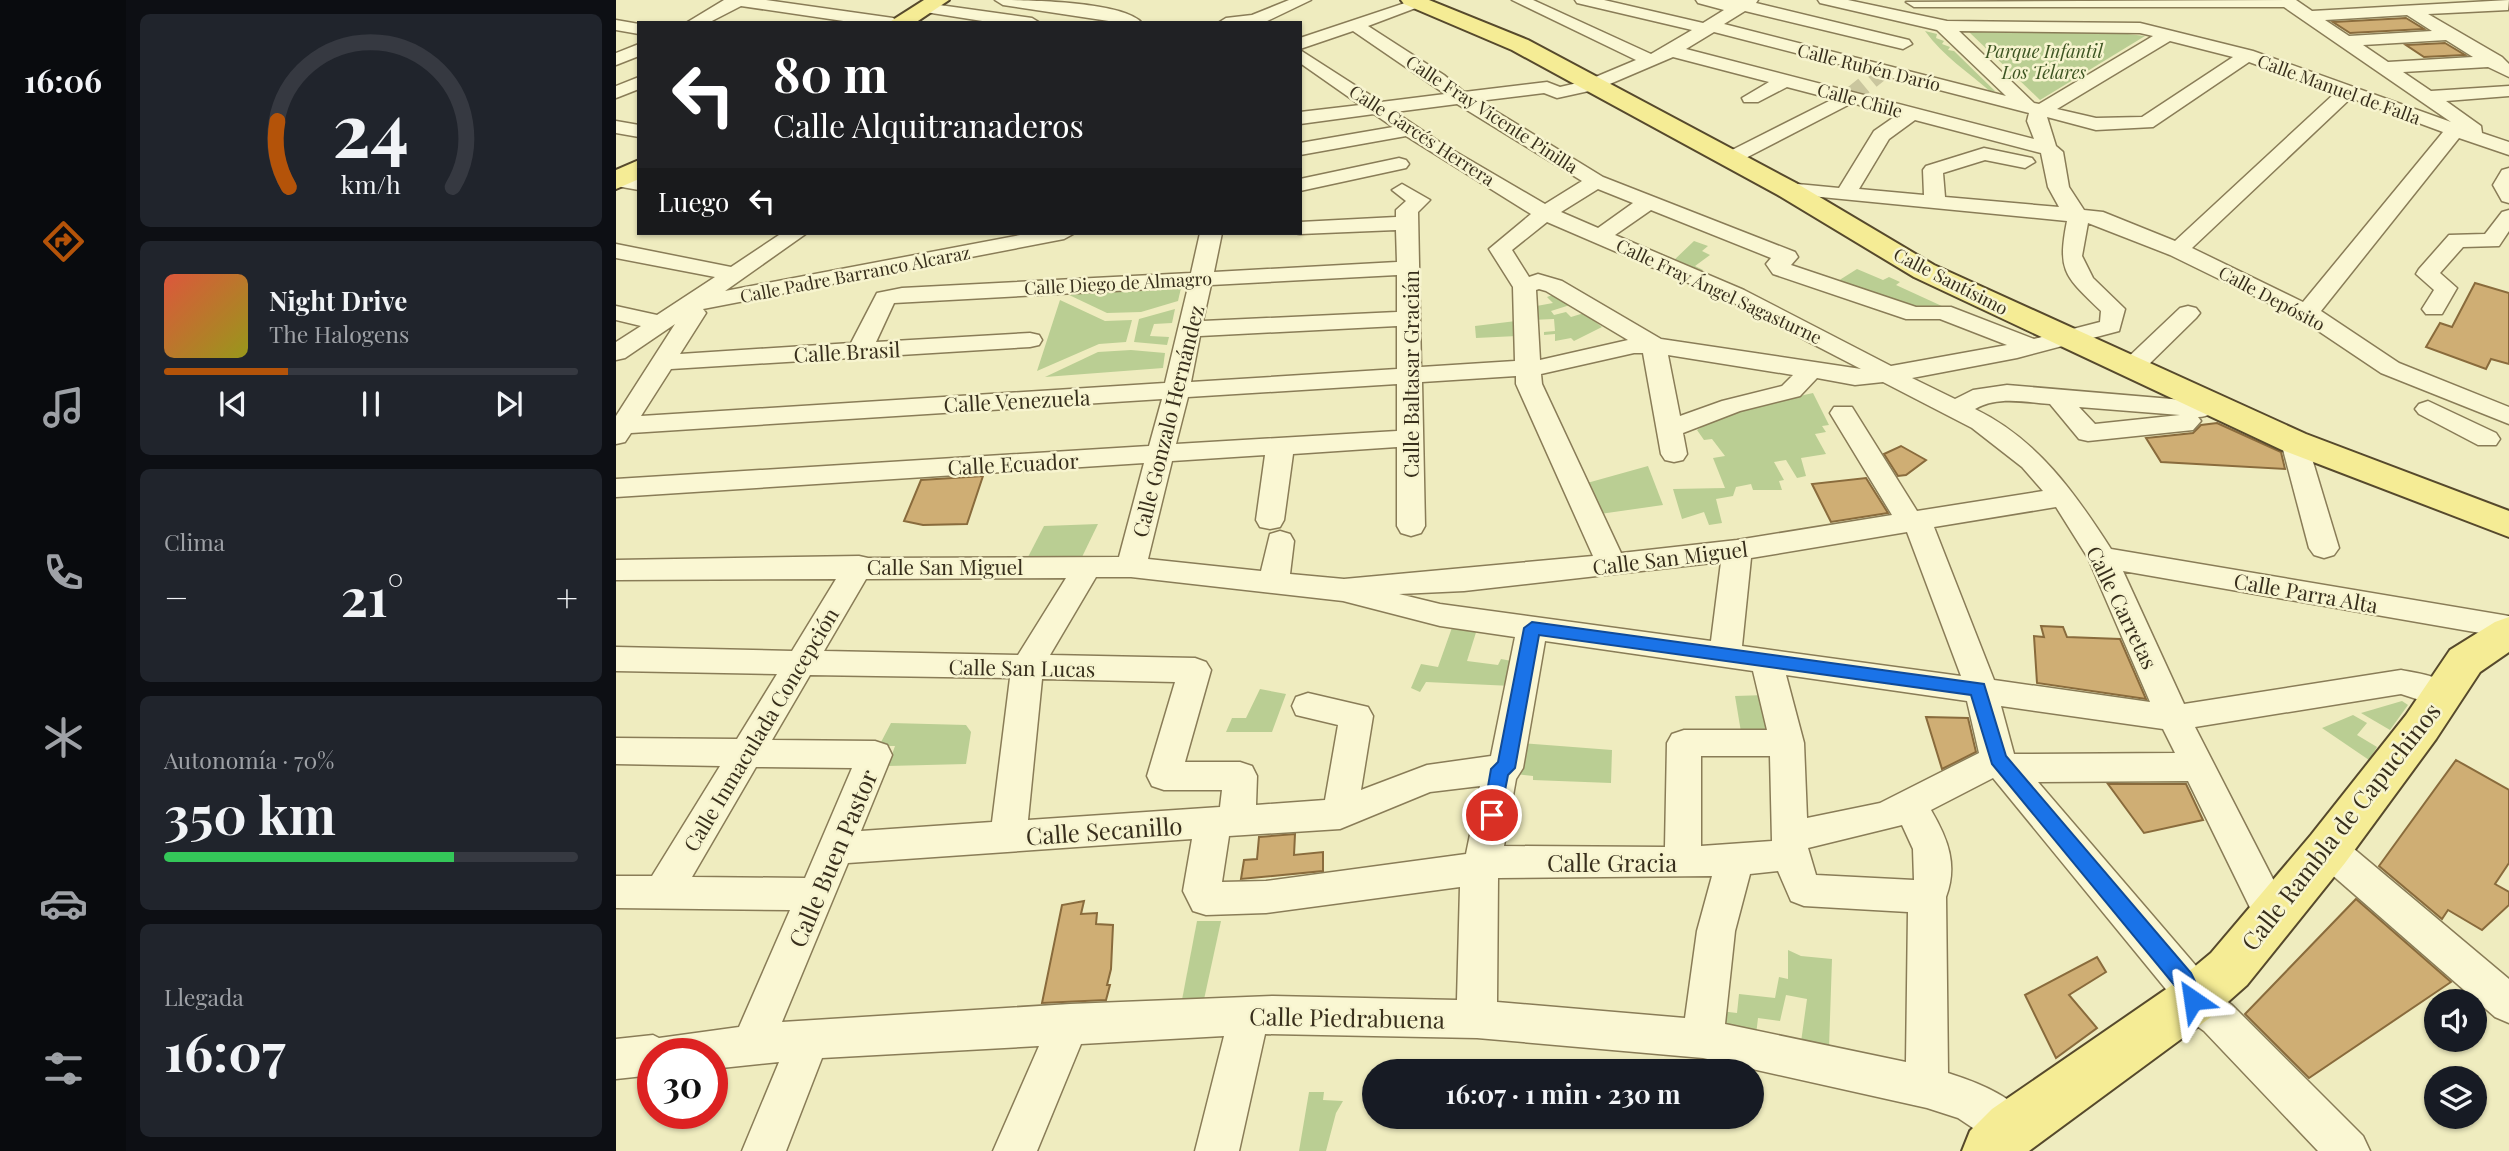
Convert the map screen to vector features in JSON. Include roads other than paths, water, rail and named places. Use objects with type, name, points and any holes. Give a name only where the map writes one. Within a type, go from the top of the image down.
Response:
[{"type":"main road","name":"Calle Santísimo","points":[[1416,2],[1520,45],[1787,189],[1924,271],[2132,368],[2204,406],[2509,525]]},
{"type":"main road","points":[[902,21],[932,4]]},
{"type":"main road","name":"Calle Rambla de Capuchinos","points":[[2001,1140],[2193,1000],[2229,969],[2328,849],[2465,661],[2509,629]]},
{"type":"main road","points":[[2448,686],[2486,676],[2509,658]]},
{"type":"street","points":[[698,21],[737,0],[879,21]]},
{"type":"street","points":[[1003,0],[1126,17]]},
{"type":"street","points":[[1236,6],[1257,21],[1277,4],[1303,0]]},
{"type":"street","points":[[1520,0],[1650,60]]},
{"type":"street","name":"Calle Rubén Darío","points":[[1583,0],[1709,28],[1995,99],[2027,104]]},
{"type":"street","points":[[1704,0],[1744,4],[1903,44]]},
{"type":"street","name":"Calle Manuel de Falla","points":[[1826,0],[1943,26],[2140,28],[2167,35],[2208,31],[2247,55],[2346,93],[2465,131],[2509,149]]},
{"type":"street","points":[[2394,0],[2450,35],[2500,61],[2509,72]]},
{"type":"street","points":[[1524,290],[1538,281],[1554,286],[1654,345],[1855,377],[1889,374],[2031,346],[2111,326],[2113,309],[2082,281],[2071,256],[2077,236],[2077,216],[2064,203],[2055,182],[2051,159],[2027,104],[1913,1]]},
{"type":"street","points":[[1913,1],[2286,1],[2426,97],[2465,131],[2509,128]]},
{"type":"street","points":[[2029,1],[2048,26]]},
{"type":"street","points":[[2117,1],[2140,28]]},
{"type":"street","points":[[2188,1],[2208,31]]},
{"type":"street","points":[[1302,43],[1358,27],[1416,2]]},
{"type":"street","points":[[932,4],[1022,21]]},
{"type":"street","points":[[1302,118],[1547,87],[1558,93],[1592,85],[1672,51],[1744,4]]},
{"type":"street","points":[[2309,16],[2505,4]]},
{"type":"street","points":[[2473,7],[2500,23]]},
{"type":"street","points":[[616,25],[637,29]]},
{"type":"street","name":"Calle Fray Vicente Pinilla","points":[[1358,27],[1438,79],[1459,97],[1595,181],[1787,257],[1777,264],[1780,269],[1914,314],[1943,312],[2031,346]]},
{"type":"street","points":[[2027,104],[2167,35]]},
{"type":"street","points":[[2346,41],[2450,35]]},
{"type":"street","points":[[616,60],[637,50]]},
{"type":"street","name":"Calle Chile","points":[[1672,51],[1912,113],[2051,159]]},
{"type":"street","points":[[2027,104],[2096,124],[2146,123],[2247,55]]},
{"type":"street","points":[[2384,68],[2500,61]]},
{"type":"street","name":"Calle Garcés Herrera","points":[[1306,64],[1545,213]]},
{"type":"street","points":[[616,71],[637,74]]},
{"type":"street","points":[[1751,98],[1786,80]]},
{"type":"street","points":[[616,93],[637,83]]},
{"type":"street","points":[[2426,97],[2509,91]]},
{"type":"street","points":[[2178,250],[2346,93]]},
{"type":"street","points":[[1731,158],[1850,97]]},
{"type":"street","points":[[1846,193],[1881,135],[1912,113]]},
{"type":"street","points":[[1302,149],[1409,130]]},
{"type":"street","points":[[2307,313],[2465,131]]},
{"type":"street","points":[[1935,201],[1933,170],[1984,154],[2051,159]]},
{"type":"street","points":[[1302,185],[1399,164]]},
{"type":"street","points":[[1595,181],[1545,213],[1500,249],[1524,290],[1526,368],[1529,384],[1611,564]]},
{"type":"street","name":"Calle Depósito","points":[[1787,189],[2095,217],[2178,250],[2307,313],[2390,368],[2505,415],[2498,444],[2428,409]]},
{"type":"street","name":"Calle Baltasar Gracián","points":[[1402,190],[1420,200],[1407,210],[1411,526]]},
{"type":"street","points":[[1600,236],[1649,202]]},
{"type":"street","name":"Calle Fray Ángel Sagasturne","points":[[1545,213],[1663,266],[1736,295],[1889,374]]},
{"type":"street","points":[[2434,309],[2446,288],[2427,274],[2457,240],[2491,241],[2509,216]]},
{"type":"street","points":[[1302,228],[1408,223]]},
{"type":"street","points":[[616,354],[793,235]]},
{"type":"street","name":"Calle Padre Barranco Alcaraz","points":[[687,305],[1054,235]]},
{"type":"street","name":"Calle Gonzalo Hernández","points":[[1131,567],[1177,390],[1210,235]]},
{"type":"street","points":[[616,251],[734,274]]},
{"type":"street","name":"Calle Diego de Almagro","points":[[860,350],[885,298],[1409,268]]},
{"type":"street","points":[[619,430],[694,313],[687,305]]},
{"type":"street","points":[[616,313],[661,323]]},
{"type":"street","points":[[2132,368],[2188,313]]},
{"type":"street","points":[[1190,329],[1409,318]]},
{"type":"street","name":"Calle Brasil","points":[[665,362],[1030,340]]},
{"type":"street","points":[[1654,345],[1672,441],[1731,406],[1791,391],[1810,371]]},
{"type":"street","name":"Calle Venezuela","points":[[619,430],[1526,368],[1654,345]]},
{"type":"street","name":"Calle Carretas","points":[[1889,374],[1958,408],[2032,461],[2063,498],[2102,557],[2174,718],[2272,914]]},
{"type":"street","points":[[1958,408],[1982,395],[2058,398],[2088,433],[2184,424],[2204,406]]},
{"type":"street","points":[[1843,413],[1913,522],[1973,661],[1978,689],[2002,764],[2183,980],[2193,1000],[2218,1018],[2348,1151]]},
{"type":"street","name":"Calle Ecuador","points":[[616,488],[1410,438]]},
{"type":"street","points":[[2294,442],[2324,548]]},
{"type":"street","points":[[1274,580],[1280,447]]},
{"type":"street","name":"Calle San Miguel","points":[[616,570],[859,566],[1131,567],[1274,580],[1344,590],[1401,583],[1464,581],[1737,550],[2063,498]]},
{"type":"street","points":[[1725,654],[1737,550]]},
{"type":"street","name":"Calle Parra Alta","points":[[2102,557],[2509,629]]},
{"type":"street","name":"Calle Inmaculada Concepción","points":[[662,893],[859,566]]},
{"type":"street","points":[[1008,836],[1027,667],[1087,567]]},
{"type":"street","points":[[1344,590],[1440,615],[2174,718],[2400,682],[2426,687],[2448,686]]},
{"type":"street","points":[[1477,1019],[1479,883],[1500,769],[1506,768],[1532,628]]},
{"type":"street","name":"Calle San Lucas","points":[[616,659],[1195,670],[1164,776],[1240,776],[1225,823]]},
{"type":"street","points":[[1766,660],[1787,743],[1790,846],[1804,890],[1927,897]]},
{"type":"street","points":[[1308,706],[1356,716],[1353,807]]},
{"type":"street","points":[[1683,863],[1684,744],[1787,743]]},
{"type":"street","name":"Calle Buen Pastor","points":[[616,751],[875,755],[838,848],[752,1045]]},
{"type":"street","points":[[2002,764],[2199,767]]},
{"type":"street","name":"Calle Gracia","points":[[1225,823],[1202,891],[1206,899],[1266,897],[1475,869],[1484,862],[1735,861],[1887,816],[2002,764]]},
{"type":"street","name":"Calle Secanillo","points":[[838,848],[1225,823],[1353,807],[1427,779],[1500,769]]},
{"type":"street","points":[[1909,805],[1931,840],[1934,884],[1927,897],[1927,1087]]},
{"type":"street","points":[[2328,849],[2509,1004]]},
{"type":"street","points":[[1703,1039],[1716,931],[1735,861]]},
{"type":"street","points":[[616,892],[817,894]]},
{"type":"street","name":"Calle Piedrabuena","points":[[728,1048],[809,1039],[1070,1023],[1249,1016],[1366,1015],[1477,1019],[1703,1039],[1927,1087],[1970,1101],[2001,1140]]},
{"type":"street","points":[[1218,1151],[1249,1016]]},
{"type":"street","points":[[1015,1151],[1070,1023]]},
{"type":"street","points":[[764,1151],[809,1039]]},
{"type":"tunnel","points":[[1850,97],[1883,70]]},
{"type":"park label","name":"Parque Infantil Los Telares","points":[[2044,61]]}]
